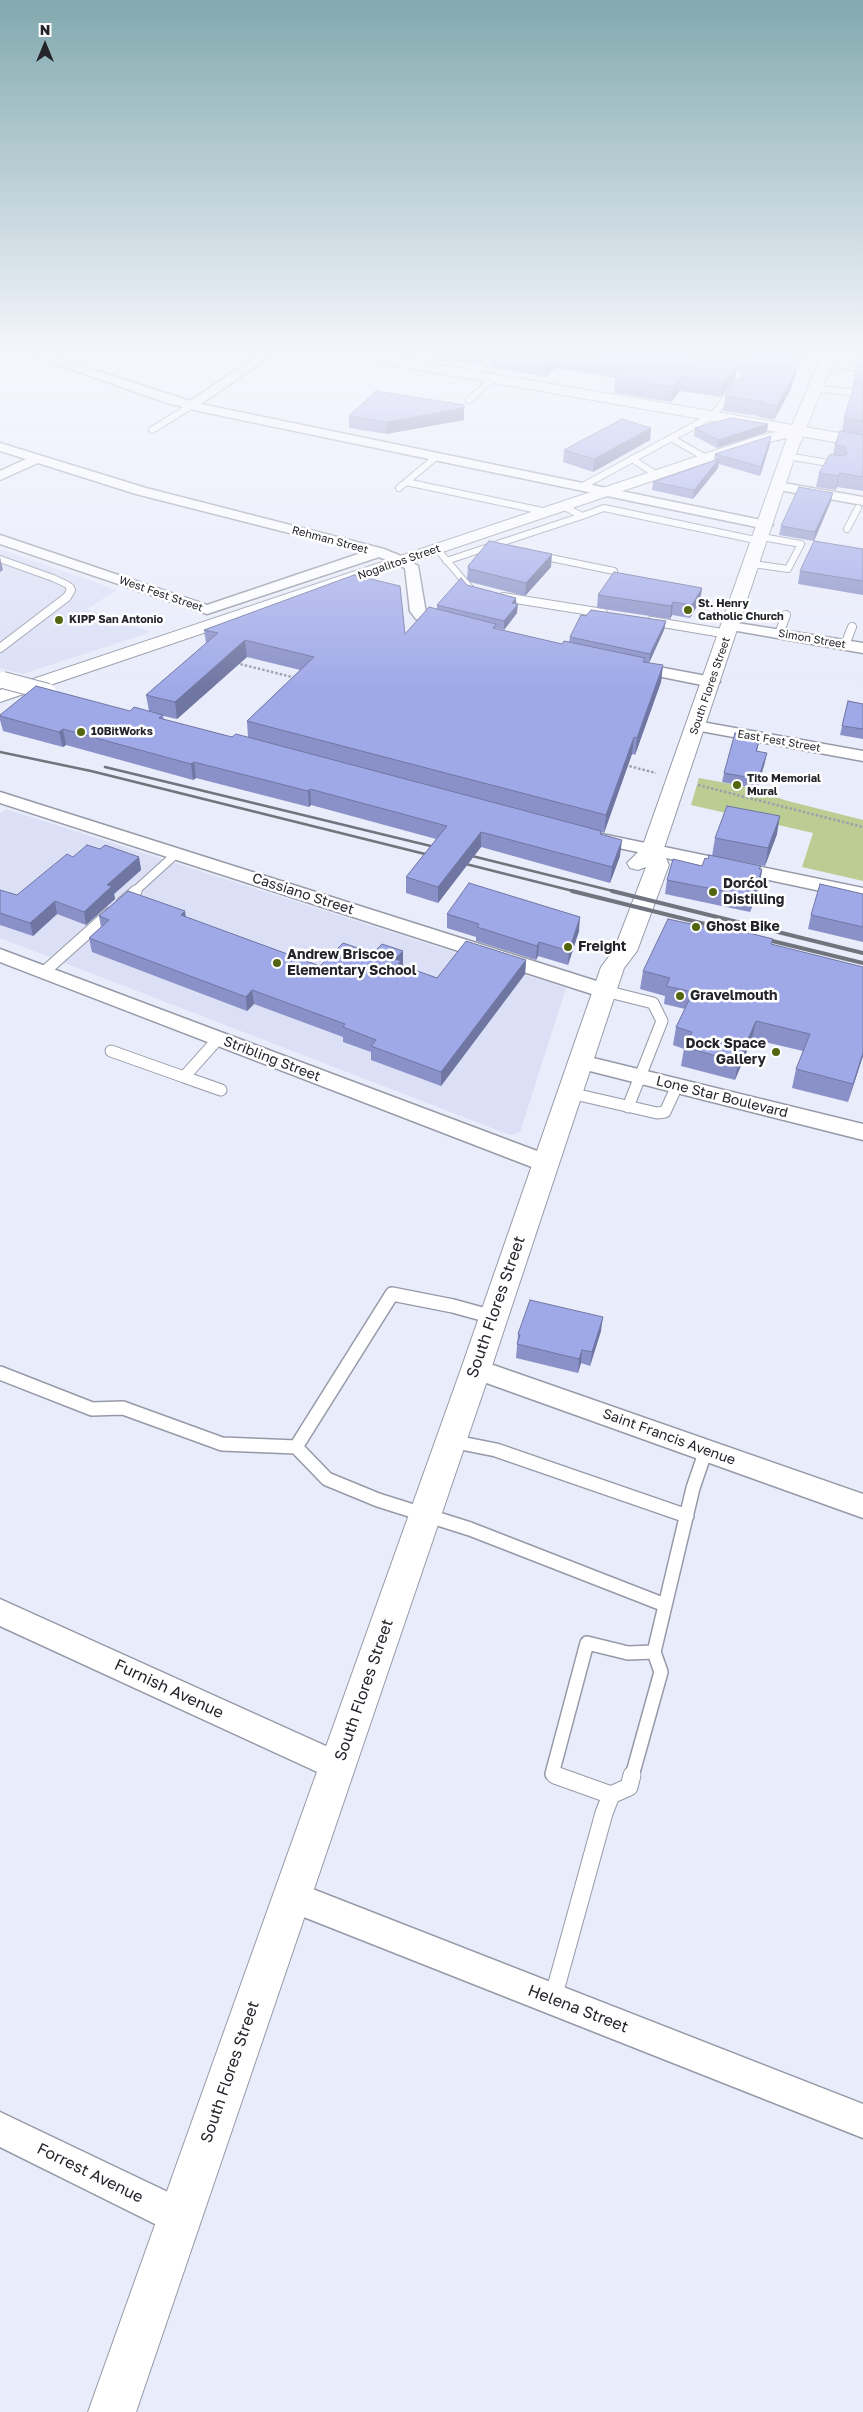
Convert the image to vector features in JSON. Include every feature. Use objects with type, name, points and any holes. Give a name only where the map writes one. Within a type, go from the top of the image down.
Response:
[{"type":"main road","name":"Nogalitos Street","points":[[1,685],[401,561],[442,555],[481,534],[686,465]]},
{"type":"main road","name":"South Flores Street","points":[[112,2412],[476,1369],[609,979],[625,951],[658,865],[652,851],[753,564],[785,465]]},
{"type":"street","points":[[0,476],[24,465]]},
{"type":"street","name":"Rehman Street","points":[[54,465],[142,491],[379,552],[401,561]]},
{"type":"street","points":[[473,465],[704,512],[763,534]]},
{"type":"street","points":[[778,486],[861,505]]},
{"type":"street","name":"West Fest Street","points":[[0,539],[206,610],[379,552]]},
{"type":"street","points":[[401,561],[411,566],[417,611],[422,616],[460,626]]},
{"type":"street","name":"Simon Street","points":[[730,630],[779,634],[863,648]]},
{"type":"street","points":[[622,665],[712,682]]},
{"type":"street","points":[[1,685],[48,692],[67,697]]},
{"type":"street","name":"East Fest Street","points":[[696,726],[863,756]]},
{"type":"street","name":"Cassiano Street","points":[[0,797],[177,853],[609,979]]},
{"type":"street","points":[[575,833],[652,851],[863,894]]},
{"type":"street","name":"Stribling Street","points":[[0,956],[545,1163]]},
{"type":"street","name":"Lone Star Boulevard","points":[[576,1077],[641,1077],[863,1132]]},
{"type":"street","name":"Saint Francis Avenue","points":[[476,1369],[863,1506]]},
{"type":"street","name":"Furnish Avenue","points":[[0,1612],[337,1766]]},
{"type":"street","name":"Helena Street","points":[[292,1897],[863,2121]]},
{"type":"street","name":"Forrest Avenue","points":[[0,2129],[180,2217]]},
{"type":"lane","points":[[399,488],[427,465]]},
{"type":"lane","points":[[581,487],[622,465]]},
{"type":"lane","points":[[641,465],[657,474]]},
{"type":"lane","points":[[406,482],[555,509],[582,516]]},
{"type":"lane","points":[[847,529],[861,505]]},
{"type":"lane","points":[[478,590],[468,588],[442,555],[496,543],[604,508],[692,526],[763,534],[810,546]]},
{"type":"lane","points":[[692,526],[704,512]]},
{"type":"lane","points":[[481,534],[506,548]]},
{"type":"lane","points":[[753,564],[788,569],[801,544]]},
{"type":"lane","points":[[524,552],[614,571]]},
{"type":"lane","points":[[0,559],[53,578],[68,585],[71,590],[67,597],[0,648]]},
{"type":"lane","points":[[495,595],[522,602],[615,616]]},
{"type":"lane","points":[[779,634],[786,615]]},
{"type":"lane","points":[[642,620],[730,630]]},
{"type":"lane","points":[[845,645],[852,627]]},
{"type":"lane","points":[[44,972],[177,853]]},
{"type":"lane","points":[[609,979],[653,1003],[662,1021],[628,1107]]},
{"type":"lane","points":[[184,1077],[218,1039]]},
{"type":"lane","points":[[111,1052],[221,1090]]},
{"type":"lane","points":[[576,1077],[628,1107],[657,1114],[664,1112],[677,1086]]},
{"type":"lane","points":[[296,1447],[392,1294],[453,1306],[493,1317]]},
{"type":"lane","points":[[0,1373],[92,1409],[123,1408],[222,1444],[296,1447],[327,1479],[424,1516],[470,1529],[665,1605]]},
{"type":"lane","points":[[451,1440],[496,1450],[686,1516]]},
{"type":"lane","points":[[654,1652],[628,1653],[587,1643],[552,1774],[611,1795],[630,1787],[661,1672],[654,1652],[686,1516],[706,1450]]},
{"type":"lane","points":[[552,1999],[611,1795]]},
{"type":"path","points":[[230,661],[297,678]]},
{"type":"path","points":[[618,764],[656,774]]},
{"type":"path","points":[[697,785],[863,827]]},
{"type":"shaded area","name":"KIPP San Antonio","points":[[0,549],[117,590],[87,609],[151,632],[23,674],[0,668]]},
{"type":"shaded area","name":"Andrew Briscoe Elementary School","points":[[6,809],[566,988],[520,1132],[510,1135],[0,938],[0,814]]},
{"type":"green space","points":[[699,778],[757,789],[784,800],[863,820],[863,881],[802,867],[813,833],[691,805]]},
{"type":"building","points":[[703,465],[715,465],[694,490],[653,482]]},
{"type":"building","points":[[824,465],[863,465],[863,477],[840,473],[838,476],[819,473]]},
{"type":"building","points":[[799,487],[833,493],[815,532],[781,526]]},
{"type":"building","points":[[489,541],[552,554],[526,583],[470,569],[468,566]]},
{"type":"building","points":[[814,541],[863,549],[863,581],[800,571]]},
{"type":"building","points":[[614,572],[702,588],[692,605],[673,602],[671,606],[598,595]]},
{"type":"building","points":[[354,575],[400,586],[405,634],[429,607],[496,624],[493,628],[562,644],[564,641],[645,658],[643,662],[663,665],[637,738],[634,737],[606,815],[247,721],[314,657],[245,640],[175,702],[146,695],[218,633],[204,630]]},
{"type":"building","points":[[461,578],[467,585],[516,598],[512,603],[518,604],[504,621],[437,605]]},
{"type":"building","points":[[591,610],[666,621],[650,654],[570,637],[581,615],[586,616]]},
{"type":"building","points":[[36,686],[130,711],[134,707],[163,715],[159,718],[232,737],[236,734],[601,831],[600,834],[622,840],[612,867],[481,832],[438,887],[406,877],[447,826],[310,789],[308,791],[194,762],[191,764],[63,729],[59,732],[0,716]]},
{"type":"building","points":[[848,701],[863,704],[863,729],[842,726]]},
{"type":"building","points":[[735,733],[760,738],[756,751],[767,753],[758,779],[724,773]]},
{"type":"building","points":[[727,806],[780,816],[768,848],[715,838]]},
{"type":"building","points":[[87,845],[100,849],[105,845],[139,857],[107,885],[112,886],[84,912],[55,901],[30,923],[0,913],[0,890],[17,895],[67,854],[73,857]]},
{"type":"building","points":[[709,855],[761,866],[759,869],[762,869],[753,897],[667,880],[673,859],[702,866],[705,858],[708,859]]},
{"type":"building","points":[[469,883],[580,917],[569,951],[539,942],[537,946],[477,927],[479,924],[447,914]]},
{"type":"building","points":[[820,884],[863,894],[863,927],[811,915]]},
{"type":"building","points":[[128,891],[185,911],[181,915],[320,966],[343,943],[373,953],[382,944],[403,951],[395,959],[401,961],[398,964],[437,978],[466,941],[526,960],[441,1072],[371,1046],[376,1040],[343,1027],[345,1024],[252,990],[246,997],[89,938],[109,920],[99,916]]},
{"type":"building","points":[[668,919],[718,930],[721,926],[773,939],[771,944],[863,967],[863,1053],[853,1084],[796,1069],[810,1034],[756,1021],[738,1062],[684,1047],[692,1032],[676,1027],[693,992],[666,986],[670,978],[643,971]]},
{"type":"building","points":[[530,1300],[603,1317],[592,1352],[582,1350],[579,1359],[517,1344],[520,1335],[518,1334]]},
{"type":"railway","points":[[0,752],[91,771],[437,857]]},
{"type":"railway","points":[[105,767],[443,849]]},
{"type":"railway","points":[[460,853],[617,892]]},
{"type":"railway","points":[[454,861],[577,892]]},
{"type":"railway","points":[[572,891],[733,931]]},
{"type":"railway","points":[[612,891],[863,953]]},
{"type":"railway","points":[[760,938],[863,963]]},
{"type":"place","name":"St. Henry Catholic Church","points":[[688,610]]},
{"type":"place","name":"KIPP San Antonio","points":[[59,620]]},
{"type":"place","name":"10BitWorks","points":[[81,732]]},
{"type":"place","name":"Tito Memorial Mural","points":[[737,785]]},
{"type":"place","name":"Dorćol Distilling","points":[[713,892]]},
{"type":"place","name":"Ghost Bike","points":[[696,927]]},
{"type":"place","name":"Freight","points":[[568,947]]},
{"type":"place","name":"Andrew Briscoe Elementary School","points":[[277,963]]},
{"type":"place","name":"Gravelmouth","points":[[680,996]]},
{"type":"place","name":"Dock Space Gallery","points":[[776,1052]]}]
